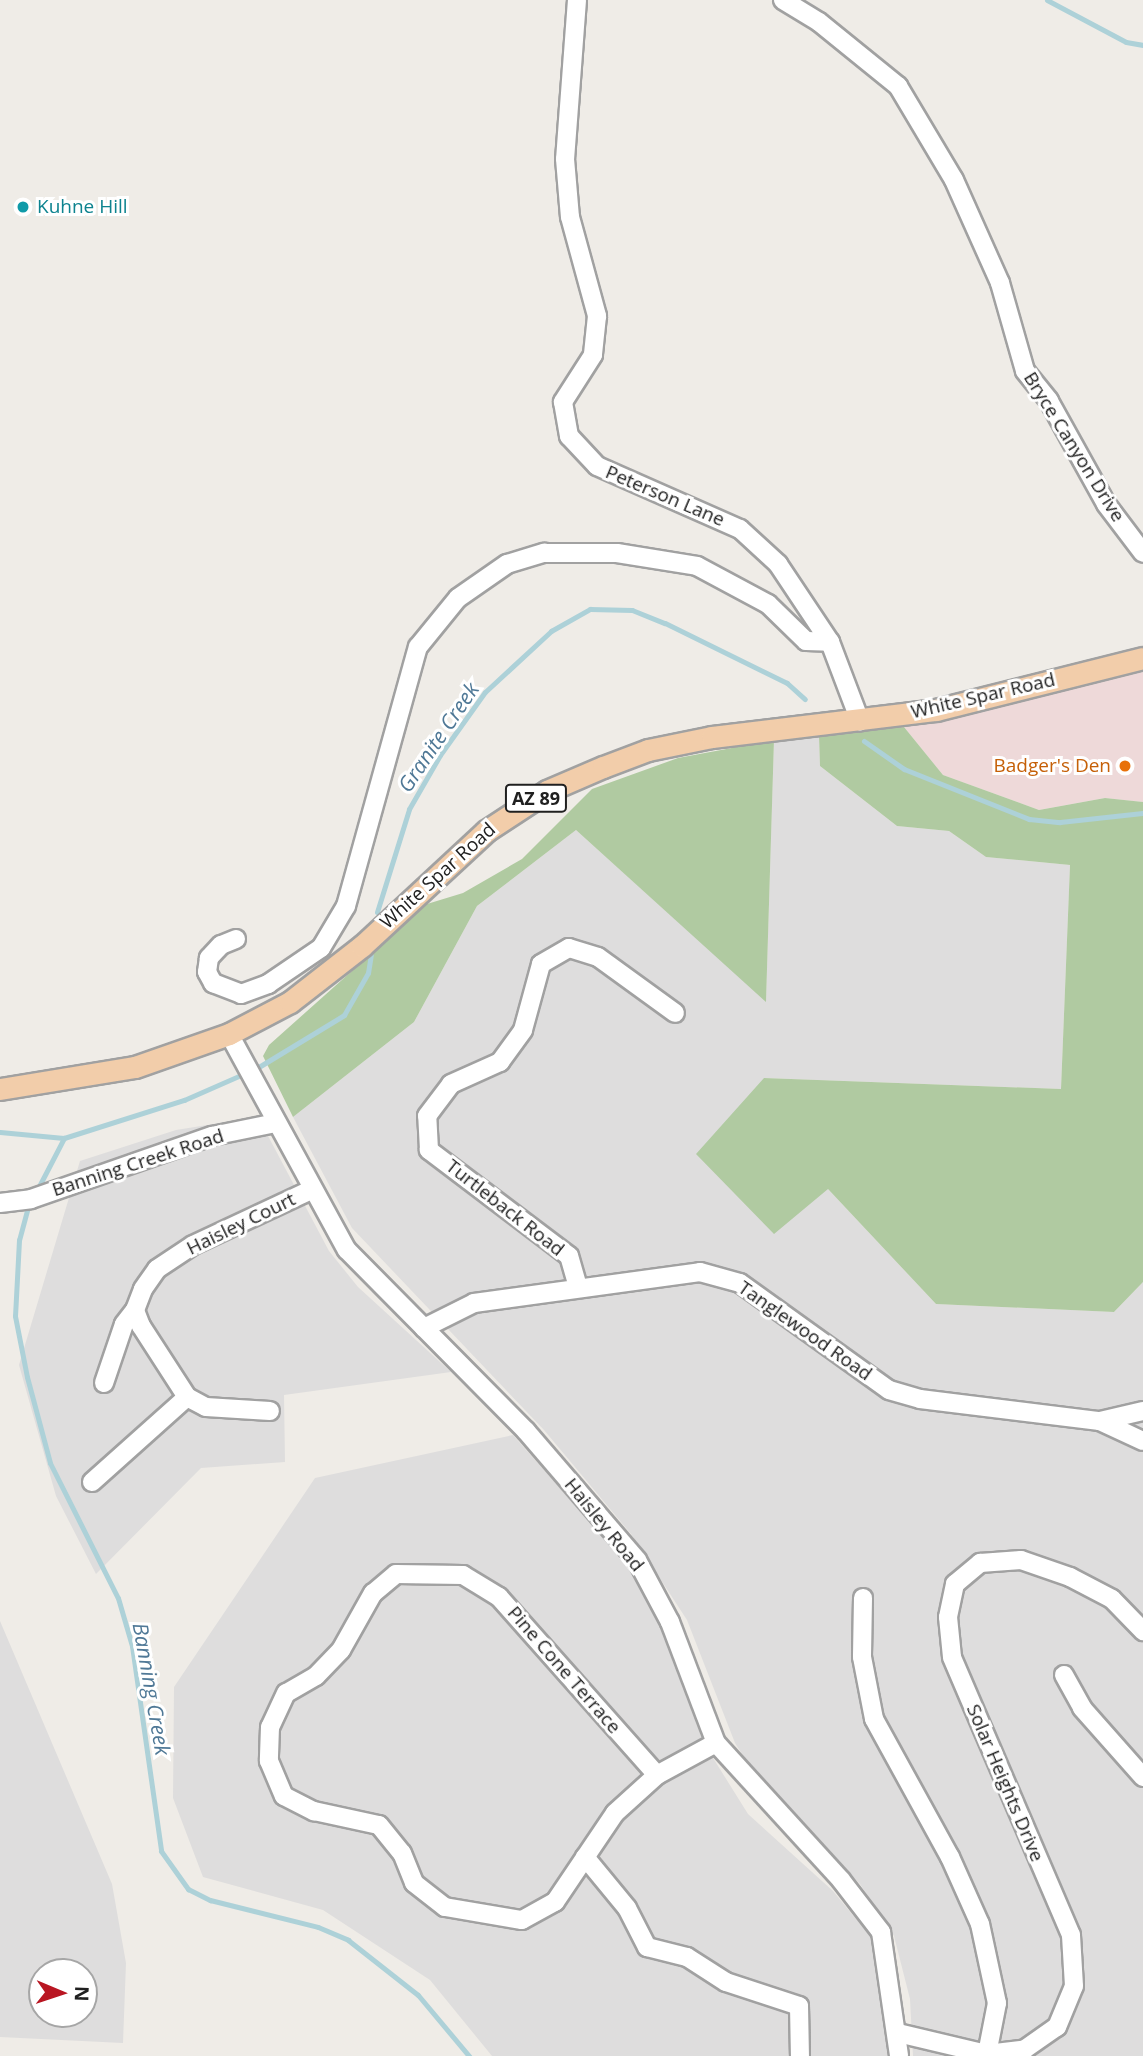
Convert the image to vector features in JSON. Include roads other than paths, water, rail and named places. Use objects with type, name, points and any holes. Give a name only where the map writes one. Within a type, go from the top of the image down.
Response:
[{"type":"main road","name":"White Spar Road","points":[[0,1089],[135,1067],[229,1034],[290,1002],[362,946],[486,831],[547,791],[648,750],[712,737],[936,710],[1143,658]]},
{"type":"street","name":"Peterson Lane","points":[[577,0],[565,159],[570,217],[597,316],[593,355],[563,402],[569,436],[597,466],[740,529],[778,564],[830,642],[860,721]]},
{"type":"street","name":"Bryce Canyon Drive","points":[[783,0],[819,22],[898,86],[954,180],[1000,283],[1025,371],[1049,401],[1107,504],[1143,553]]},
{"type":"street","points":[[236,939],[221,945],[209,958],[207,972],[212,983],[241,994],[268,984],[321,948],[346,906],[418,648],[458,598],[507,564],[544,553],[617,553],[697,566],[768,604],[806,641],[830,642]]},
{"type":"street","name":"Turtleback Road","points":[[578,1287],[569,1256],[429,1150],[427,1116],[451,1084],[500,1062],[523,1030],[541,964],[569,948],[598,957],[675,1013]]},
{"type":"street","name":"Haisley Road","points":[[229,1034],[310,1190],[347,1250],[526,1431],[637,1560],[670,1622],[716,1743],[841,1880],[881,1932],[898,2033],[899,2056]]},
{"type":"street","name":"Banning Creek Road","points":[[0,1203],[31,1199],[212,1136],[276,1123]]},
{"type":"street","name":"Haisley Court","points":[[104,1383],[124,1324],[135,1310],[142,1289],[158,1269],[184,1251],[310,1190]]},
{"type":"street","name":"Tanglewood Road","points":[[424,1328],[474,1303],[700,1272],[740,1283],[889,1390],[920,1399],[1100,1421],[1143,1441]]},
{"type":"street","points":[[135,1310],[155,1353],[187,1397],[206,1407],[270,1412]]},
{"type":"street","points":[[92,1482],[187,1397]]},
{"type":"street","points":[[1100,1421],[1143,1410]]},
{"type":"street","name":"Solar Heights Drive","points":[[898,2033],[987,2054],[1025,2049],[1057,2026],[1074,1986],[1071,1935],[951,1657],[948,1617],[955,1584],[980,1563],[1021,1560],[1070,1577],[1112,1599],[1143,1632]]},
{"type":"street","name":"Pine Cone Terrace","points":[[585,1857],[555,1902],[522,1920],[445,1908],[414,1883],[402,1853],[379,1825],[314,1811],[284,1797],[269,1761],[271,1727],[286,1693],[316,1676],[341,1650],[373,1593],[396,1574],[463,1575],[499,1597],[657,1775]]},
{"type":"street","points":[[863,1598],[862,1657],[874,1719],[950,1857],[980,1924],[996,2003],[987,2054]]},
{"type":"street","points":[[1065,1675],[1082,1708],[1143,1777]]},
{"type":"street","points":[[716,1743],[657,1775],[615,1813],[585,1857],[627,1908],[647,1947],[687,1957],[726,1982],[799,2006],[800,2056]]},
{"type":"waterway","points":[[1047,0],[1126,42],[1143,45]]},
{"type":"waterway","name":"Granite Creek","points":[[377,912],[409,809],[440,755],[485,692],[551,631],[590,609],[632,610],[665,623],[787,683],[805,699]]},
{"type":"waterway","name":"Granite Creek","points":[[864,741],[904,769],[1029,819],[1060,822],[1143,813]]},
{"type":"waterway","name":"Granite Creek","points":[[0,1132],[64,1138],[184,1100],[257,1068],[344,1015],[368,973],[371,955]]},
{"type":"waterway","name":"Banning Creek","points":[[36,1192],[64,1138]]},
{"type":"waterway","name":"Banning Creek","points":[[29,1203],[19,1240],[15,1316],[27,1377],[50,1463],[118,1598],[132,1646],[161,1851],[188,1889],[210,1900],[318,1927],[348,1940],[418,1995],[469,2056]]},
{"type":"place","name":"Kuhne Hill","points":[[23,207]]},
{"type":"place","name":"Badger's Den","points":[[1125,766]]}]
